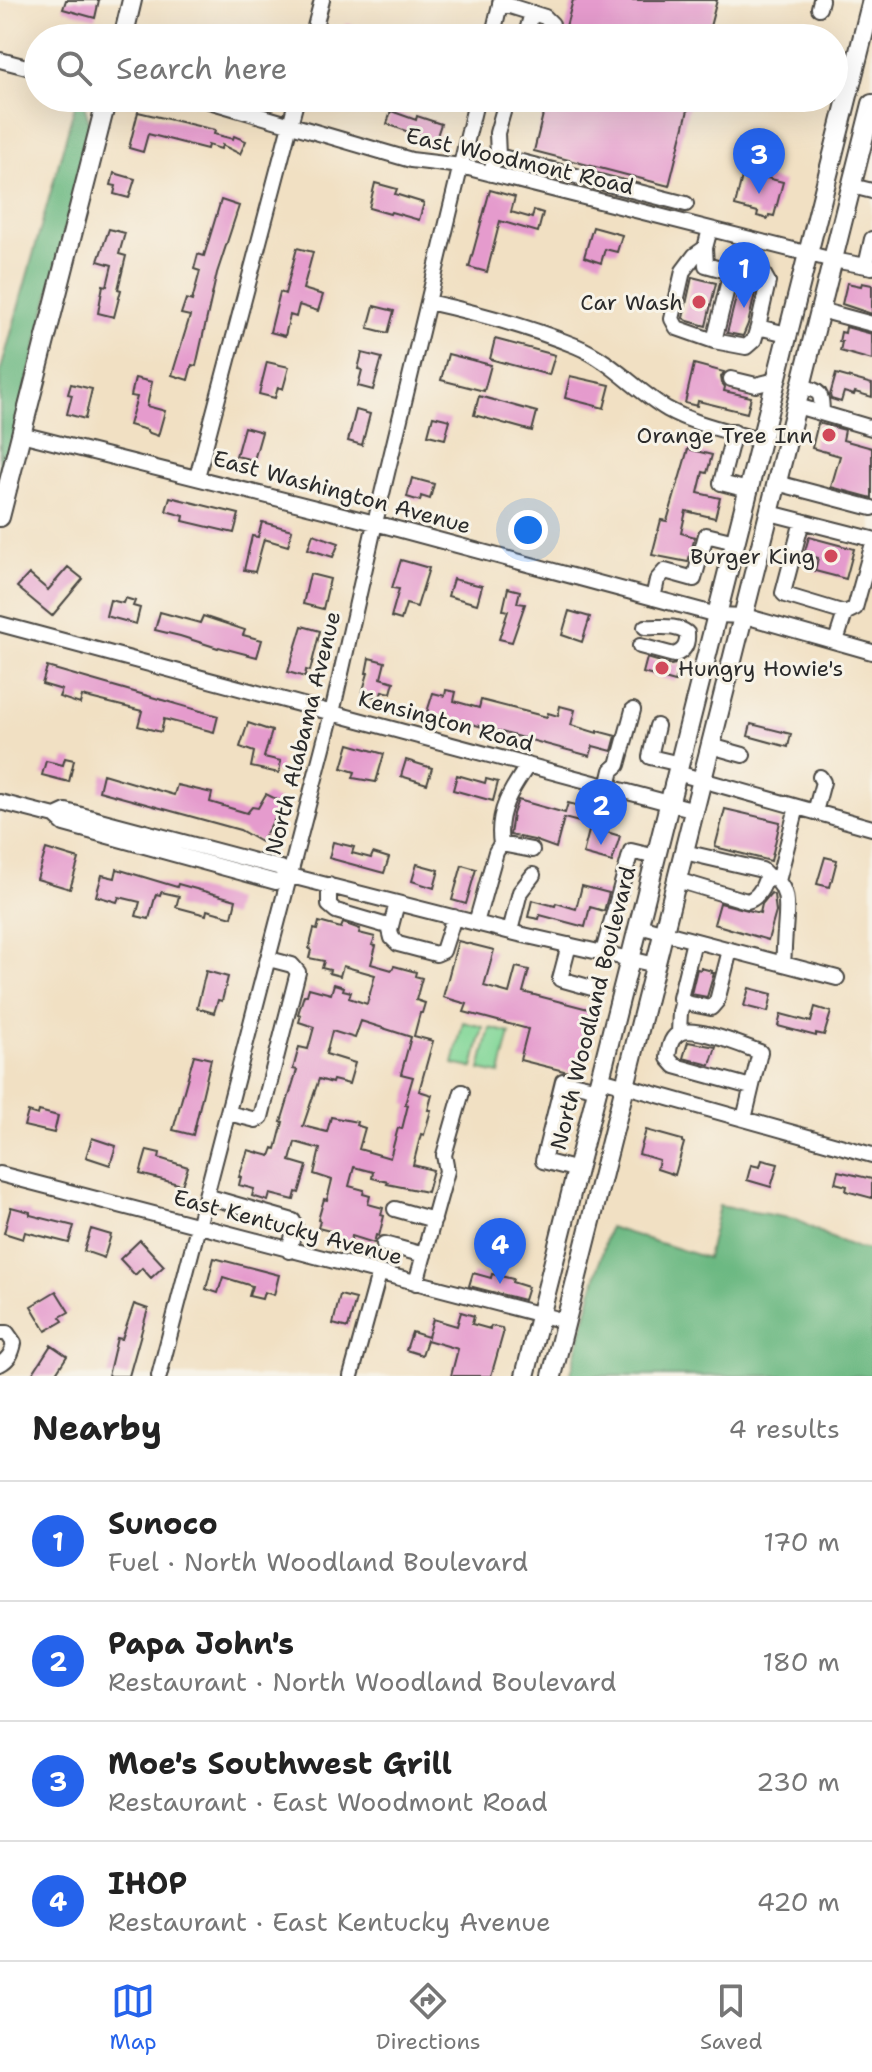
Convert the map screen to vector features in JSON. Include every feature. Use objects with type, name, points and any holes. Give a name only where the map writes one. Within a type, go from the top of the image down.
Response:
[{"type":"main road","points":[[126,24],[132,0]]},
{"type":"main road","name":"North Woodland Boulevard","points":[[848,95],[872,0]]},
{"type":"main road","points":[[552,1376],[871,110]]},
{"type":"main road","points":[[0,517],[103,112]]},
{"type":"main road","name":"North Woodland Boulevard","points":[[525,1376],[844,112]]},
{"type":"street","points":[[316,24],[322,0]]},
{"type":"street","points":[[498,24],[508,2],[545,17],[552,24]]},
{"type":"street","points":[[529,24],[532,13]]},
{"type":"street","points":[[0,60],[24,66]]},
{"type":"street","name":"East Woodmont Road","points":[[244,112],[411,160],[461,166],[869,267]]},
{"type":"street","points":[[197,477],[293,112]]},
{"type":"street","name":"North Alabama Avenue","points":[[159,1376],[332,713],[474,112]]},
{"type":"street","points":[[491,174],[498,156],[497,133],[503,112]]},
{"type":"street","points":[[498,156],[686,204]]},
{"type":"street","points":[[852,186],[872,191]]},
{"type":"street","points":[[710,229],[705,248],[706,265],[731,272],[753,269],[759,241]]},
{"type":"street","points":[[869,267],[872,239]]},
{"type":"street","points":[[705,248],[683,271],[672,319],[677,328],[714,341],[746,347],[754,340],[768,282],[755,259]]},
{"type":"street","points":[[714,341],[731,272]]},
{"type":"street","points":[[428,302],[500,320],[578,347],[616,369],[664,407],[696,421],[761,441]]},
{"type":"street","points":[[820,310],[872,324]]},
{"type":"street","points":[[758,327],[787,334]]},
{"type":"street","points":[[731,379],[756,385],[776,380]]},
{"type":"street","points":[[801,386],[819,392],[822,412]]},
{"type":"street","points":[[797,406],[872,428]]},
{"type":"street","points":[[734,432],[721,483],[748,490]]},
{"type":"street","name":"East Washington Avenue","points":[[21,434],[375,523],[717,615],[745,616],[872,652]]},
{"type":"street","points":[[777,483],[872,508]]},
{"type":"street","points":[[770,513],[872,539]]},
{"type":"street","points":[[802,521],[783,593],[849,611]]},
{"type":"street","points":[[653,598],[657,580],[665,571],[694,579],[706,535],[735,542]]},
{"type":"street","points":[[836,641],[872,547]]},
{"type":"street","name":"Kensington Road","points":[[0,624],[695,810]]},
{"type":"street","points":[[640,646],[674,655],[686,648],[688,641],[687,633],[681,629],[645,627]]},
{"type":"street","points":[[608,787],[612,770],[618,765],[633,710]]},
{"type":"street","points":[[657,726],[648,764],[678,769],[872,828]]},
{"type":"street","points":[[711,746],[743,755]]},
{"type":"street","points":[[476,923],[501,844],[499,829],[502,813],[510,792],[528,765]]},
{"type":"street","points":[[815,812],[823,782],[820,777]]},
{"type":"street","points":[[0,802],[55,816],[64,824],[276,882],[291,876],[656,965]]},
{"type":"street","points":[[677,880],[747,901],[753,899],[772,878],[797,807]]},
{"type":"street","points":[[501,844],[532,850]]},
{"type":"street","points":[[603,952],[631,851],[656,857]]},
{"type":"street","points":[[684,852],[762,870],[772,878],[785,896],[787,908],[783,964]]},
{"type":"street","points":[[510,931],[520,892],[533,875]]},
{"type":"street","points":[[329,885],[329,905],[336,911],[391,925]]},
{"type":"street","points":[[619,893],[645,900]]},
{"type":"street","points":[[397,903],[390,930],[392,938],[398,944],[436,954],[443,951],[446,945],[454,917]]},
{"type":"street","points":[[639,926],[837,978]]},
{"type":"street","points":[[694,941],[680,998],[686,1003],[711,1008],[717,1001],[730,950]]},
{"type":"street","points":[[569,945],[560,979],[592,988]]},
{"type":"street","points":[[228,1113],[256,1120],[261,1117],[298,972],[292,965],[269,959]]},
{"type":"street","points":[[683,1000],[679,1032],[671,1041],[668,1058],[675,1066],[751,1087]]},
{"type":"street","points":[[679,1032],[692,1030],[760,1052],[744,1119]]},
{"type":"street","points":[[578,1170],[543,1161],[563,1081],[625,1085],[872,1155]]},
{"type":"street","points":[[416,1283],[447,1171],[444,1155],[462,1092]]},
{"type":"street","name":"East Kentucky Avenue","points":[[0,1174],[565,1321]]},
{"type":"street","points":[[206,1196],[293,1221],[295,1227],[289,1251]]},
{"type":"street","points":[[395,1209],[434,1220]]},
{"type":"street","points":[[384,1244],[424,1255]]},
{"type":"street","points":[[351,1376],[379,1274]]},
{"type":"street","points":[[0,1333],[7,1333],[14,1343],[7,1360],[0,1364]]},
{"type":"green space","points":[[73,112],[86,112],[91,128],[0,492],[0,373]]},
{"type":"green space","points":[[463,1022],[483,1027],[473,1068],[453,1064]]},
{"type":"green space","points":[[490,1028],[510,1033],[500,1074],[480,1070]]},
{"type":"green space","points":[[719,1206],[795,1219],[829,1237],[872,1250],[872,1376],[570,1376],[609,1227],[707,1258]]},
{"type":"building","points":[[66,0],[99,0],[95,18],[63,9]]},
{"type":"building","points":[[573,0],[717,0],[711,24],[567,24]]},
{"type":"building","points":[[138,112],[215,130],[214,134],[246,141],[240,154],[222,145],[221,149],[208,145],[207,149],[148,134],[143,152],[129,148]]},
{"type":"building","points":[[391,112],[394,112],[441,124],[435,142],[387,124]]},
{"type":"building","points":[[544,112],[688,112],[669,186],[534,151]]},
{"type":"building","points":[[743,172],[783,182],[774,216],[769,215],[768,219],[757,216],[758,212],[735,206]]},
{"type":"building","points":[[114,173],[135,179],[129,198],[114,194],[116,186],[111,185]]},
{"type":"building","points":[[375,183],[397,189],[395,194],[424,203],[419,220],[369,208]]},
{"type":"building","points":[[490,190],[515,197],[511,212],[532,218],[534,210],[543,213],[538,232],[500,221],[487,272],[469,267]]},
{"type":"building","points":[[221,200],[239,206],[217,273],[196,366],[192,365],[188,380],[172,375],[190,316],[181,314],[186,299],[192,301],[200,271],[194,269],[198,254],[204,256]]},
{"type":"building","points":[[593,227],[622,235],[617,252],[605,249],[601,263],[584,257]]},
{"type":"building","points":[[109,229],[125,233],[119,254],[126,256],[114,317],[98,313],[103,285],[107,286],[112,265],[98,261]]},
{"type":"building","points":[[297,248],[313,252],[303,289],[323,295],[318,311],[299,305],[296,317],[290,315],[285,336],[270,332],[280,292],[285,294]]},
{"type":"building","points":[[742,274],[754,277],[757,284],[743,336],[727,333]]},
{"type":"building","name":"Car Wash","points":[[692,277],[716,283],[706,326],[683,318]]},
{"type":"building","points":[[847,283],[872,285],[872,314],[842,304]]},
{"type":"building","points":[[374,306],[394,311],[388,333],[368,328]]},
{"type":"building","points":[[846,327],[872,334],[872,360],[840,351],[841,332],[845,333]]},
{"type":"building","points":[[495,339],[555,355],[549,375],[490,359]]},
{"type":"building","points":[[362,353],[382,358],[373,390],[358,386]]},
{"type":"building","points":[[448,354],[491,365],[484,391],[441,380]]},
{"type":"building","points":[[267,362],[289,367],[283,389],[278,387],[275,398],[259,394]]},
{"type":"building","points":[[694,364],[724,372],[721,377],[724,391],[751,397],[747,413],[698,401],[697,406],[685,403]]},
{"type":"building","points":[[836,374],[872,384],[872,397],[844,392],[841,402],[831,399]]},
{"type":"building","points":[[570,376],[610,385],[604,408],[565,398]]},
{"type":"building","points":[[135,378],[152,382],[147,406],[165,411],[158,436],[129,425],[137,397],[131,396]]},
{"type":"building","points":[[71,384],[92,389],[85,419],[67,414],[72,395],[68,394]]},
{"type":"building","points":[[479,396],[537,412],[532,431],[474,415]]},
{"type":"building","points":[[356,410],[370,414],[362,445],[348,441]]},
{"type":"building","points":[[433,416],[450,420],[445,439],[428,435]]},
{"type":"building","points":[[818,423],[845,430],[843,440],[872,448],[872,498],[831,487],[840,456],[812,448]]},
{"type":"building","points":[[244,427],[262,432],[254,460],[236,456]]},
{"type":"building","points":[[688,449],[712,455],[707,473],[703,472],[698,493],[720,498],[715,518],[686,511],[681,533],[695,537],[688,562],[652,555],[661,520],[667,521]]},
{"type":"building","points":[[412,478],[434,484],[430,499],[421,496],[420,501],[407,497]]},
{"type":"building","points":[[170,497],[239,514],[234,533],[183,521],[184,516],[166,511]]},
{"type":"building","points":[[262,522],[292,530],[288,546],[264,539],[255,572],[244,570],[252,536],[258,537]]},
{"type":"building","points":[[313,534],[339,543],[333,557],[308,549]]},
{"type":"building","name":"Burger King","points":[[809,537],[854,549],[846,579],[815,571],[818,558],[804,554]]},
{"type":"building","points":[[401,560],[429,568],[417,607],[406,604],[401,620],[391,617],[399,589],[392,588]]},
{"type":"building","points":[[68,567],[83,579],[52,616],[17,587],[29,574],[48,590]]},
{"type":"building","points":[[310,574],[330,579],[323,609],[303,604]]},
{"type":"building","points":[[453,579],[482,586],[477,604],[448,596]]},
{"type":"building","points":[[508,588],[520,591],[517,603],[525,604],[512,642],[499,639],[508,611],[503,610]]},
{"type":"building","points":[[125,598],[135,601],[133,606],[140,608],[136,624],[106,616],[110,600],[123,603]]},
{"type":"building","points":[[569,611],[590,617],[582,642],[562,635]]},
{"type":"building","points":[[160,612],[200,623],[203,616],[245,630],[243,635],[262,640],[257,657],[155,630]]},
{"type":"building","points":[[302,626],[320,631],[310,671],[306,670],[305,677],[288,672]]},
{"type":"building","points":[[369,658],[385,662],[381,678],[394,682],[391,693],[382,691],[380,698],[362,694]]},
{"type":"building","name":"Hungry Howie's","points":[[647,658],[671,665],[681,663],[675,682],[643,673]]},
{"type":"building","points":[[47,667],[218,716],[214,732],[164,719],[161,732],[138,726],[142,711],[82,696],[80,704],[59,697],[62,690],[42,684]]},
{"type":"building","points":[[446,690],[456,692],[454,701],[479,708],[481,700],[547,717],[548,713],[558,716],[560,706],[575,710],[571,725],[616,736],[612,751],[593,746],[590,756],[427,712],[433,693],[445,696]]},
{"type":"building","points":[[248,723],[272,731],[264,757],[281,761],[279,773],[251,767],[254,752],[240,747]]},
{"type":"building","points":[[751,724],[791,734],[788,747],[748,736]]},
{"type":"building","points":[[349,744],[384,754],[376,782],[353,778],[355,772],[342,768]]},
{"type":"building","points":[[65,758],[74,760],[69,782],[42,775],[46,761],[63,765]]},
{"type":"building","points":[[406,760],[432,768],[427,784],[401,776]]},
{"type":"building","points":[[103,774],[174,795],[177,785],[212,793],[210,802],[247,813],[252,807],[258,808],[266,794],[284,803],[261,842],[240,830],[99,791]]},
{"type":"building","points":[[457,775],[485,783],[486,779],[498,782],[493,801],[453,790]]},
{"type":"building","points":[[582,798],[600,803],[594,826],[564,818],[556,848],[510,835],[518,800],[565,813],[568,803],[580,806]]},
{"type":"building","points":[[725,809],[780,822],[771,861],[715,847]]},
{"type":"building","points":[[590,827],[620,836],[612,862],[583,854]]},
{"type":"building","points":[[333,842],[354,847],[352,853],[371,858],[373,853],[389,858],[384,873],[329,858]]},
{"type":"building","points":[[46,849],[79,859],[70,889],[37,879]]},
{"type":"building","points":[[825,857],[837,860],[830,887],[817,884]]},
{"type":"building","points":[[417,864],[439,870],[434,888],[412,881]]},
{"type":"building","points":[[462,865],[476,869],[466,904],[452,900]]},
{"type":"building","points":[[117,869],[236,900],[232,917],[207,910],[206,915],[176,907],[179,896],[161,892],[160,895],[156,894],[149,919],[136,916],[140,902],[119,897],[117,902],[96,896],[102,875],[115,878]]},
{"type":"building","points":[[582,886],[609,893],[604,911],[590,907],[585,927],[540,915],[539,919],[528,917],[532,900],[576,909]]},
{"type":"building","points":[[771,893],[776,912],[768,940],[714,924],[720,903],[760,913],[762,904]]},
{"type":"building","points":[[319,922],[341,928],[343,923],[360,929],[359,933],[375,937],[371,964],[416,972],[415,976],[422,978],[416,1000],[425,1003],[414,1036],[433,1041],[419,1091],[432,1095],[428,1110],[431,1110],[413,1165],[433,1170],[427,1192],[387,1184],[372,1178],[373,1172],[354,1167],[349,1186],[364,1190],[363,1194],[370,1196],[368,1204],[383,1208],[379,1236],[376,1235],[374,1243],[352,1236],[350,1245],[332,1239],[334,1232],[318,1228],[332,1180],[314,1174],[320,1149],[295,1142],[290,1161],[307,1166],[294,1200],[270,1194],[268,1201],[252,1196],[254,1189],[239,1185],[248,1150],[270,1156],[273,1148],[276,1149],[297,1070],[293,1069],[299,1047],[308,1049],[314,1027],[299,1022],[301,1015],[298,1014],[304,995],[307,995],[309,988],[331,994],[334,984],[351,992],[349,998],[367,1004],[375,975],[343,966],[340,976],[322,968],[324,961],[309,958],[314,929],[317,930]],"holes":[[[361,1021],[411,1037],[401,1074],[413,1077],[402,1129],[398,1128],[390,1158],[359,1149],[365,1128],[356,1125],[357,1122],[331,1117],[327,1132],[303,1126],[319,1079],[349,1084],[355,1063],[326,1054],[332,1031],[355,1038]]]},
{"type":"building","points":[[458,941],[494,950],[484,986],[509,993],[516,967],[529,970],[523,992],[592,1010],[576,1074],[520,1060],[528,1029],[464,1012],[467,1004],[443,997]]},
{"type":"building","points":[[697,969],[714,973],[707,997],[691,994]]},
{"type":"building","points":[[206,971],[228,977],[222,1001],[218,1000],[214,1013],[197,1008]]},
{"type":"building","points":[[749,988],[772,994],[768,1012],[744,1006]]},
{"type":"building","points":[[815,1007],[831,1012],[824,1035],[816,1033],[816,1036],[778,1026],[781,1014],[811,1022]]},
{"type":"building","points":[[688,1042],[716,1047],[710,1065],[683,1058]]},
{"type":"building","points":[[194,1055],[211,1059],[193,1135],[173,1130]]},
{"type":"building","points":[[39,1111],[58,1116],[54,1133],[24,1126],[28,1112],[38,1115]]},
{"type":"building","points":[[646,1130],[684,1143],[675,1175],[657,1169],[659,1160],[639,1154]]},
{"type":"building","points":[[92,1138],[116,1146],[110,1165],[86,1157]]},
{"type":"building","points":[[147,1150],[160,1153],[159,1158],[188,1167],[182,1185],[140,1174]]},
{"type":"building","points":[[762,1160],[778,1164],[771,1187],[747,1180],[751,1165],[760,1167]]},
{"type":"building","points":[[838,1171],[872,1179],[872,1198],[846,1191],[847,1186],[835,1183]]},
{"type":"building","points":[[11,1207],[74,1226],[69,1243],[25,1232],[23,1239],[4,1233]]},
{"type":"building","points":[[91,1229],[111,1235],[104,1258],[84,1251]]},
{"type":"building","points":[[140,1240],[164,1266],[151,1278],[142,1268],[135,1275],[120,1259]]},
{"type":"building","points":[[214,1258],[279,1275],[274,1295],[264,1292],[262,1299],[249,1296],[252,1286],[223,1277],[218,1293],[206,1289]]},
{"type":"building","points":[[473,1273],[513,1279],[512,1282],[528,1287],[524,1300],[469,1286]]},
{"type":"building","points":[[56,1291],[69,1312],[60,1317],[63,1321],[46,1331],[31,1306]]},
{"type":"building","points":[[340,1295],[356,1299],[348,1328],[333,1324]]},
{"type":"building","points":[[134,1304],[148,1309],[129,1376],[108,1376],[117,1338],[122,1339]]},
{"type":"building","points":[[461,1312],[474,1316],[472,1324],[490,1329],[491,1326],[502,1328],[491,1376],[451,1376],[458,1349],[427,1340],[422,1355],[406,1350],[412,1332],[428,1337],[433,1319],[457,1326]]},
{"type":"building","points":[[51,1345],[67,1356],[54,1376],[31,1376]]},
{"type":"place","name":"Moe's Southwest Grill","points":[[759,194]]},
{"type":"place","name":"Car Wash","points":[[699,302]]},
{"type":"place","name":"Sunoco","points":[[744,308]]},
{"type":"place","name":"Orange Tree Inn","points":[[829,435]]},
{"type":"place","name":"Burger King","points":[[831,556]]},
{"type":"place","name":"Hungry Howie's","points":[[662,668]]},
{"type":"place","name":"Papa John's","points":[[601,845]]},
{"type":"place","name":"IHOP","points":[[500,1284]]}]
